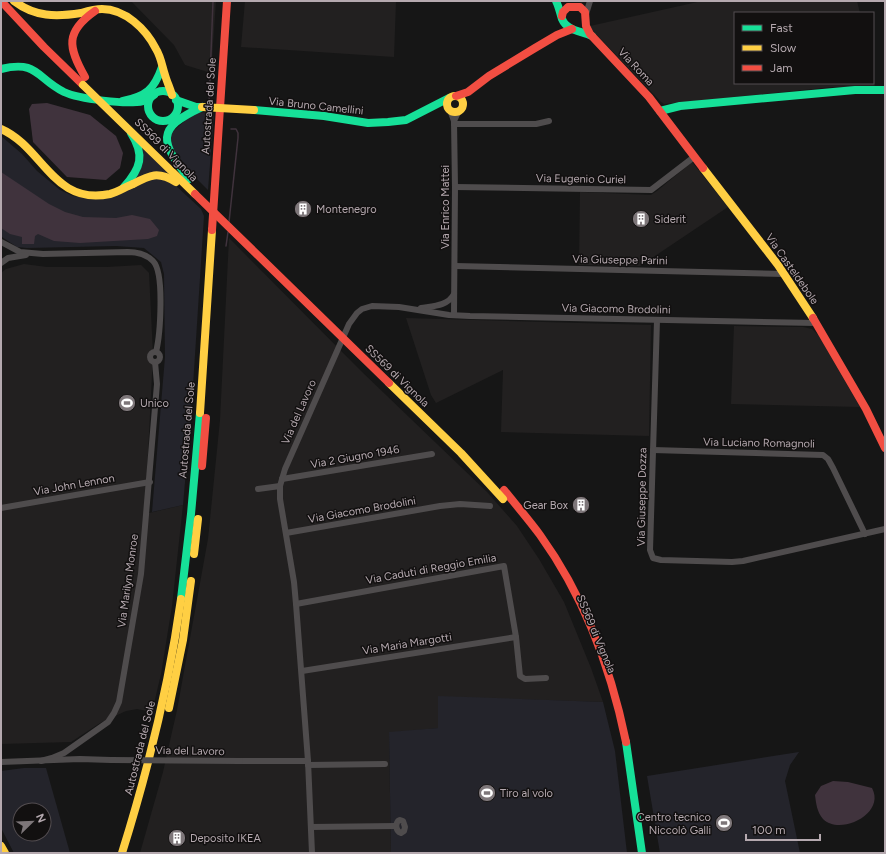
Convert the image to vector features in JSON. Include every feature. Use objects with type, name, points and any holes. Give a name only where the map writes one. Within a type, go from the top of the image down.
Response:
[{"type":"main road","name":"SS569 di Vignola","points":[[1,1],[44,47],[86,81],[124,125],[461,453],[503,499],[536,542],[556,574],[580,621],[606,688],[620,748],[635,853]]},
{"type":"main road","name":"SS569 di Vignola","points":[[9,1],[86,81],[189,178],[476,459],[504,490],[540,536],[562,570],[586,618],[601,654],[618,707],[627,746],[642,853]]},
{"type":"main road","points":[[1,69],[16,65],[28,67],[72,96],[135,102],[141,104],[155,118],[162,121],[173,118],[177,111],[178,105],[155,46],[142,30],[128,17],[115,10],[107,9],[45,16],[32,13],[14,1]]},
{"type":"main road","name":"Autostrada del Sole","points":[[122,853],[158,725],[175,640],[184,575],[190,526],[201,388],[227,1]]},
{"type":"main road","name":"Autostrada del Sole","points":[[130,853],[161,743],[172,693],[183,640],[196,535],[205,434],[234,1]]},
{"type":"main road","name":"Via Roma","points":[[557,1],[562,5],[582,9],[586,18],[588,30],[592,37]]},
{"type":"main road","name":"Via Roma","points":[[557,1],[564,25],[573,30],[584,32],[592,37],[638,84],[661,112]]},
{"type":"main road","points":[[556,35],[560,30],[564,10],[571,6]]},
{"type":"main road","points":[[86,81],[72,53],[71,42],[74,32],[81,22],[97,10]]},
{"type":"main road","points":[[430,107],[440,106],[454,112],[461,107],[468,92],[489,76],[556,35],[582,27],[586,18]]},
{"type":"main road","points":[[124,101],[139,97],[152,89],[158,80],[162,67]]},
{"type":"main road","points":[[661,112],[672,107],[702,104],[856,90],[885,90]]},
{"type":"main road","points":[[135,102],[147,99],[163,92],[199,107]]},
{"type":"main road","name":"Via Bruno Camellini","points":[[199,107],[324,116],[368,123],[406,120],[452,97],[468,92]]},
{"type":"main road","points":[[150,112],[150,101],[154,95]]},
{"type":"main road","points":[[449,109],[447,102],[452,97],[462,99],[461,107]]},
{"type":"main road","points":[[189,178],[171,156],[167,147],[167,139],[171,126],[177,120],[199,107]]},
{"type":"main road","points":[[177,111],[199,107]]},
{"type":"main road","name":"Via Casteldebole","points":[[661,112],[784,274],[816,323],[866,409],[885,448]]},
{"type":"main road","points":[[124,125],[136,140],[140,152],[137,172],[124,188]]},
{"type":"main road","points":[[1,129],[6,131],[27,149],[61,184],[73,191],[92,194],[111,193],[154,174],[168,176],[233,232]]},
{"type":"main road","points":[[1,846],[5,853]]},
{"type":"street","points":[[571,6],[584,1]]},
{"type":"street","points":[[586,18],[590,1]]},
{"type":"street","name":"Via Enrico Mattei","points":[[454,123],[461,107]]},
{"type":"street","name":"Via Enrico Mattei","points":[[449,109],[454,123],[456,187],[454,316]]},
{"type":"street","points":[[454,123],[536,124],[549,121]]},
{"type":"street","name":"Via Eugenio Curiel","points":[[456,187],[651,190],[694,157]]},
{"type":"street","points":[[1,242],[20,252],[37,253]]},
{"type":"street","name":"Via Marilyn Monroe","points":[[37,253],[139,252],[154,262],[159,273],[160,289],[160,329],[156,352],[160,357],[159,360],[155,362],[157,384],[150,482],[139,588],[120,696],[114,713],[108,722],[68,750],[57,756],[42,761]]},
{"type":"street","points":[[1,262],[8,258],[37,253]]},
{"type":"street","name":"Via Giuseppe Parini","points":[[455,266],[784,274]]},
{"type":"street","points":[[454,293],[446,308],[449,313],[454,316]]},
{"type":"street","points":[[416,309],[438,305],[450,299]]},
{"type":"street","name":"Via del Lavoro","points":[[312,853],[302,671],[294,582],[280,499],[281,482],[285,469],[352,319],[362,309],[372,306],[416,309]]},
{"type":"street","name":"Via Giacomo Brodolini","points":[[416,309],[454,316],[816,323]]},
{"type":"street","name":"Via Giuseppe Dozza","points":[[657,320],[650,550],[653,558],[661,560],[743,561],[885,529]]},
{"type":"street","name":"Via Luciano Romagnoli","points":[[653,450],[823,455],[828,459],[833,468],[865,534]]},
{"type":"street","name":"Via 2 Giugno 1946","points":[[281,482],[432,454]]},
{"type":"street","name":"Via John Lennon","points":[[1,508],[150,482]]},
{"type":"street","points":[[258,489],[281,482]]},
{"type":"street","name":"Via Giacomo Brodolini","points":[[286,533],[440,506],[460,504],[490,506]]},
{"type":"street","name":"Via Caduti di Reggio Emilia","points":[[296,604],[504,566],[516,637],[520,676],[525,679],[546,678]]},
{"type":"street","name":"Via Maria Margotti","points":[[302,671],[516,637]]},
{"type":"street","name":"Via del Lavoro","points":[[1,762],[80,759],[308,763]]},
{"type":"street","points":[[308,763],[385,764]]},
{"type":"street","points":[[311,827],[396,826]]},
{"type":"shaded area","points":[[131,1],[216,1],[211,73],[185,65],[174,45]]},
{"type":"shaded area","points":[[245,1],[396,1],[394,57],[241,47]]},
{"type":"shaded area","points":[[702,1],[857,1],[860,12],[734,12],[734,84],[874,84],[874,82],[875,87],[833,87],[664,104],[590,28],[590,26]]},
{"type":"shaded area","points":[[47,103],[90,115],[116,136],[123,153],[120,168],[106,180],[67,177],[33,142],[29,109],[32,104]]},
{"type":"shaded area","points":[[195,112],[214,113],[208,190],[189,171],[170,144],[171,133]]},
{"type":"shaded area","points":[[1,136],[22,154],[37,171],[60,190],[73,196],[87,198],[157,177],[175,185],[201,209],[204,216],[192,401],[183,505],[152,512],[165,357],[164,274],[161,262],[144,248],[116,246],[27,248],[17,247],[2,237]]},
{"type":"shaded area","points":[[140,146],[168,172],[133,181]]},
{"type":"shaded area","name":"Siderit","points":[[692,162],[728,207],[640,266],[579,265],[580,192],[651,195]]},
{"type":"shaded area","points":[[1,172],[49,204],[65,212],[83,217],[116,218],[132,215],[150,219],[159,230],[157,236],[148,239],[80,243],[54,241],[38,234],[35,236],[34,244],[22,244],[22,237],[10,234],[1,228]]},
{"type":"shaded area","points":[[229,238],[361,371],[487,492],[517,526],[539,559],[564,602],[603,702],[438,697],[438,728],[389,733],[391,853],[140,853],[163,772],[177,710],[208,539],[220,420]]},
{"type":"shaded area","points":[[24,264],[47,267],[107,267],[141,265],[149,273],[153,354],[145,514],[183,505],[172,606],[161,674],[152,712],[137,709],[126,711],[100,723],[71,742],[1,744],[1,273],[6,269]]},
{"type":"shaded area","points":[[406,318],[651,325],[649,436],[501,432],[503,370],[436,403],[431,395]]},
{"type":"shaded area","points":[[734,326],[803,327],[812,329],[819,336],[860,407],[731,404]]},
{"type":"shaded area","points":[[438,696],[603,702],[615,751],[627,853],[391,853],[389,732],[438,728]]},
{"type":"shaded area","name":"Centro tecnico Niccolò Galli","points":[[799,752],[790,765],[785,781],[800,853],[660,853],[647,776]]},
{"type":"shaded area","points":[[24,768],[46,768],[70,853],[14,853],[1,828],[1,771]]},
{"type":"shaded area","points":[[833,781],[848,782],[872,788],[875,797],[873,806],[867,814],[850,824],[831,824],[823,819],[816,804],[815,795],[821,786]]},
{"type":"waterway","points":[[209,105],[213,1]]},
{"type":"waterway","points":[[209,111],[209,127],[212,127]]},
{"type":"waterway","points":[[229,222],[238,138],[236,129],[231,129]]},
{"type":"waterway","points":[[226,246],[228,232]]},
{"type":"traffic: fast","points":[[556,1],[562,19],[567,26],[592,36]]},
{"type":"traffic: fast","points":[[1,69],[13,67],[30,69],[64,92],[91,99],[115,102],[136,102],[143,101],[154,95]]},
{"type":"traffic: fast","points":[[123,101],[138,97],[148,91],[156,81],[162,67]]},
{"type":"traffic: fast","points":[[660,111],[680,106],[855,90],[885,90]]},
{"type":"traffic: fast","points":[[163,91],[173,96],[178,106],[173,116],[163,121],[153,116],[148,106],[153,96],[163,91]]},
{"type":"traffic: fast","points":[[254,110],[324,116],[368,123],[388,122],[406,120],[449,98]]},
{"type":"traffic: fast","points":[[176,100],[196,107],[202,107]]},
{"type":"traffic: fast","points":[[189,179],[172,155],[168,146],[167,137],[169,130],[176,122],[202,107]]},
{"type":"traffic: fast","points":[[124,187],[134,174],[139,161],[138,148],[131,133]]},
{"type":"traffic: fast","points":[[181,599],[191,514],[200,413]]},
{"type":"traffic: fast","points":[[626,742],[642,853]]},
{"type":"traffic: slow","points":[[14,1],[38,13],[63,15],[102,9],[119,12],[127,16],[147,34],[152,42],[159,55],[172,95]]},
{"type":"traffic: slow","points":[[83,85],[195,194]]},
{"type":"traffic: slow","points":[[455,96],[461,98],[463,104],[461,110],[455,112],[449,110],[447,104],[449,98],[455,96]]},
{"type":"traffic: slow","points":[[202,107],[254,110]]},
{"type":"traffic: slow","points":[[1,129],[15,137],[28,148],[50,173],[75,191],[91,195],[110,194],[133,184]]},
{"type":"traffic: slow","points":[[703,168],[778,265],[813,318]]},
{"type":"traffic: slow","points":[[133,184],[144,178],[159,175],[176,182]]},
{"type":"traffic: slow","points":[[200,413],[212,230]]},
{"type":"traffic: slow","points":[[389,383],[461,453],[503,499]]},
{"type":"traffic: slow","points":[[194,554],[198,519]]},
{"type":"traffic: slow","points":[[169,708],[183,640],[191,581]]},
{"type":"traffic: slow","points":[[122,853],[157,727],[181,599]]},
{"type":"traffic: slow","points":[[1,846],[5,853]]},
{"type":"traffic: jam","points":[[1,1],[44,47],[83,85]]},
{"type":"traffic: jam","points":[[212,230],[227,1]]},
{"type":"traffic: jam","points":[[562,16],[563,12],[568,7],[580,7],[585,12],[586,26],[590,34],[649,97],[703,168]]},
{"type":"traffic: jam","points":[[85,77],[75,57],[72,41],[78,26],[95,11]]},
{"type":"traffic: jam","points":[[456,96],[468,92],[489,76],[535,48],[557,35],[572,29]]},
{"type":"traffic: jam","points":[[195,194],[389,383]]},
{"type":"traffic: jam","points":[[813,318],[866,409],[885,448]]},
{"type":"traffic: jam","points":[[202,466],[206,418]]},
{"type":"traffic: jam","points":[[504,490],[536,529],[556,558],[583,608],[604,661],[620,715],[626,742]]},
{"type":"place","name":"Montenegro","points":[[303,209]]},
{"type":"place","name":"Siderit","points":[[641,219]]},
{"type":"place","name":"Unico","points":[[127,403]]},
{"type":"place","name":"Gear Box","points":[[581,505]]},
{"type":"place","name":"Tiro al volo","points":[[487,793]]},
{"type":"place","name":"Centro tecnico Niccolò Galli","points":[[724,823]]},
{"type":"place","name":"Deposito IKEA","points":[[177,838]]}]
